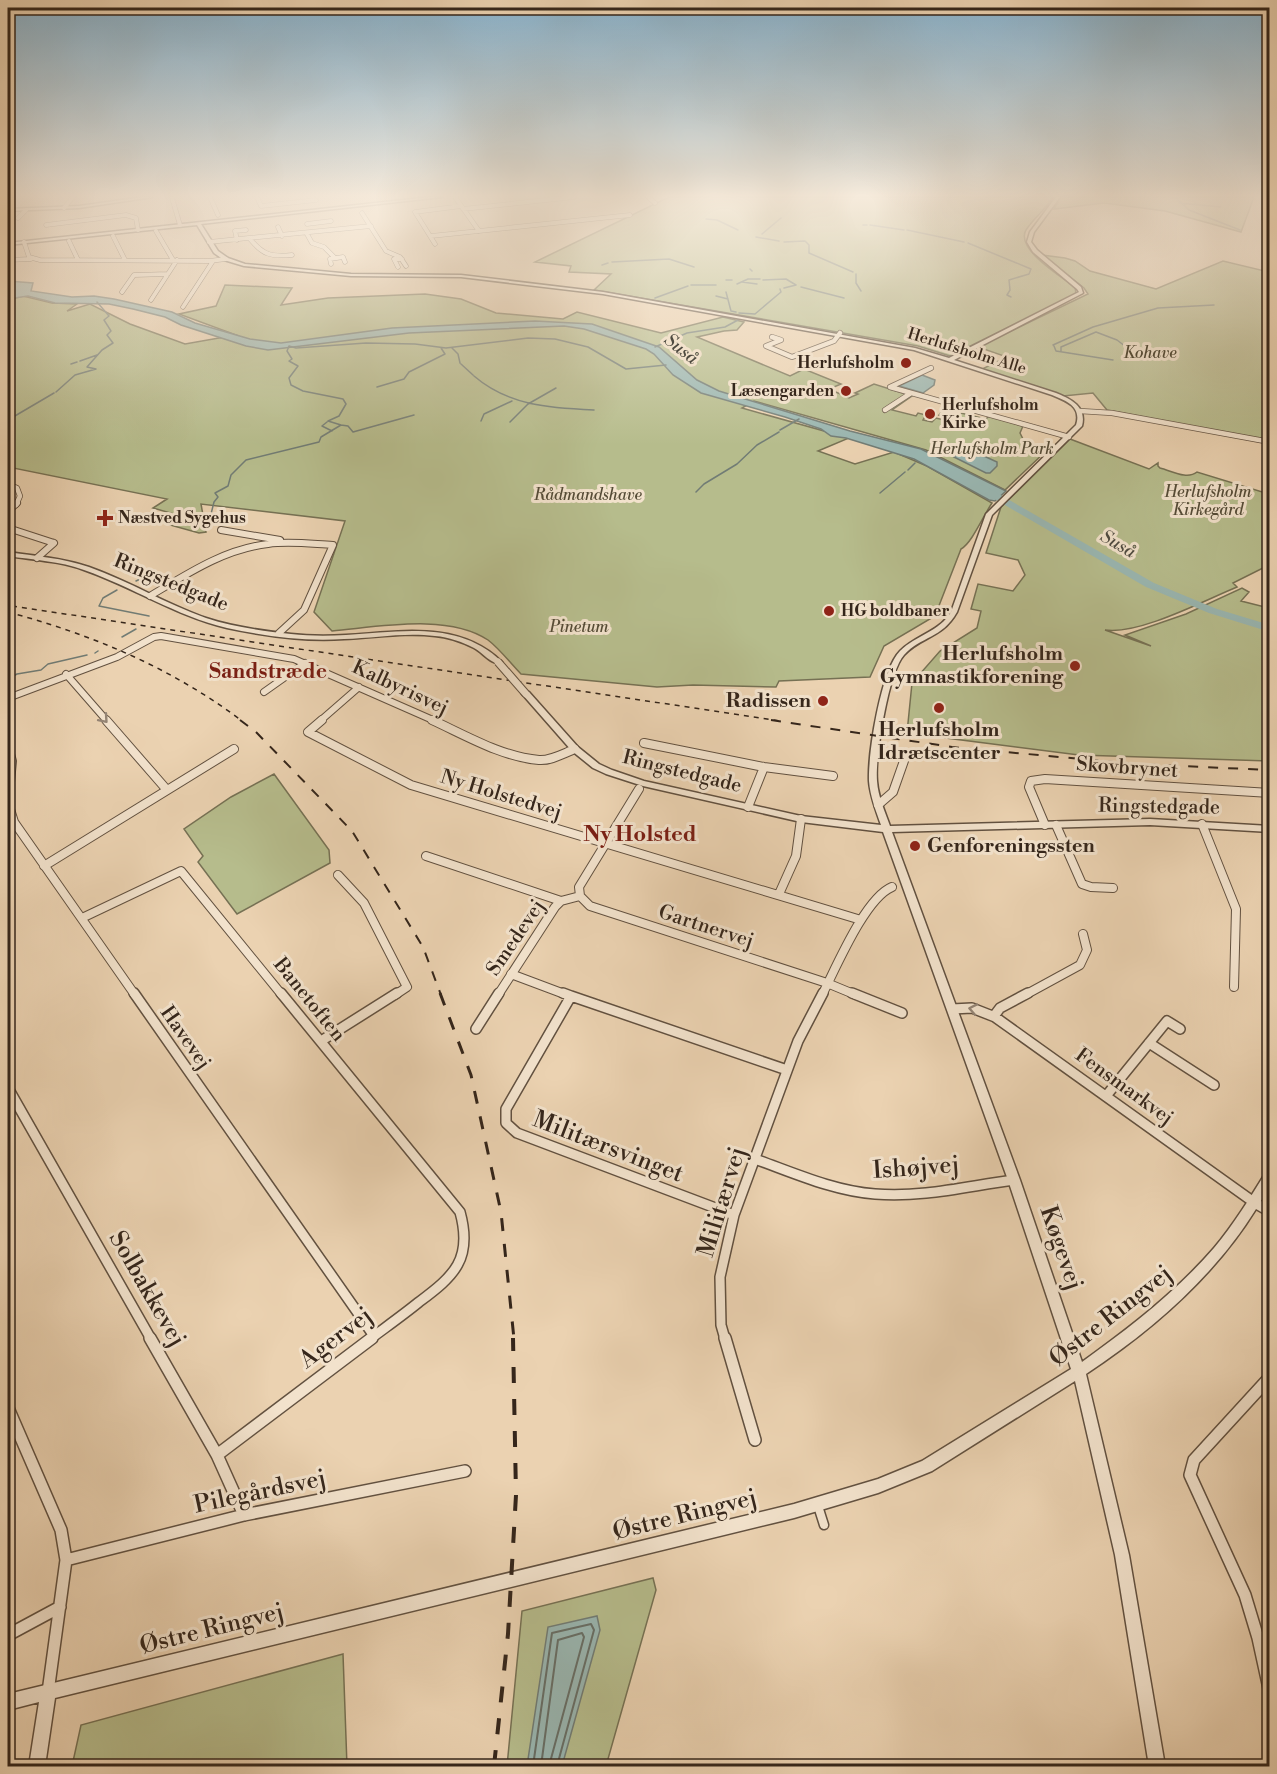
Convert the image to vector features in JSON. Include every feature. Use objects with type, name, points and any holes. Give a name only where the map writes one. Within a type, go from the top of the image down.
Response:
[{"type":"street","points":[[122,292],[131,280]]},
{"type":"street","points":[[151,300],[164,280]]},
{"type":"street","points":[[183,307],[201,280]]},
{"type":"street","name":"Herlufsholm Alle","points":[[494,280],[590,291],[915,349],[1054,394],[1070,402],[1080,411],[1112,413],[1269,442]]},
{"type":"street","points":[[950,360],[1081,293],[1077,285],[1071,280]]},
{"type":"street","points":[[772,337],[781,340],[766,346],[792,357],[834,341],[839,334]]},
{"type":"street","name":"Herlufsholm Alle","points":[[931,368],[890,387],[1069,437]]},
{"type":"street","points":[[885,410],[911,393]]},
{"type":"street","points":[[887,829],[878,805],[873,777],[888,681],[894,663],[909,646],[940,630],[951,620],[989,514],[1069,437],[1082,421],[1080,411]]},
{"type":"street","points":[[8,484],[17,488],[20,496],[17,504],[8,512]]},
{"type":"street","points":[[8,528],[54,543],[38,558]]},
{"type":"street","points":[[220,530],[284,543],[333,546],[304,610],[279,633]]},
{"type":"street","points":[[240,550],[246,534]]},
{"type":"street","points":[[150,596],[210,561],[240,550],[284,543]]},
{"type":"street","name":"Ringstedgade","points":[[8,554],[86,568],[210,621],[320,638],[433,633],[472,643],[498,662],[574,749],[596,766],[641,786],[801,819],[887,829],[1150,822],[1269,829]]},
{"type":"street","name":"Kalbyrisvej","points":[[8,698],[117,657],[154,637],[161,636],[282,656],[305,663],[500,750],[539,760],[549,759],[574,749]]},
{"type":"street","points":[[264,692],[305,663]]},
{"type":"street","points":[[66,675],[167,790]]},
{"type":"street","name":"Ny Holstedvej","points":[[359,687],[308,732],[411,785],[861,920]]},
{"type":"street","points":[[644,743],[764,767],[833,776]]},
{"type":"street","name":"Havevej","points":[[8,747],[12,761],[8,803],[14,822],[374,1335]]},
{"type":"street","points":[[44,866],[234,749]]},
{"type":"street","points":[[878,805],[886,802],[893,793],[905,758]]},
{"type":"street","points":[[748,807],[764,767]]},
{"type":"street","name":"Skovbrynet","points":[[1045,825],[1029,788],[1031,781],[1046,779],[1269,794]]},
{"type":"street","points":[[580,896],[579,887],[641,786]]},
{"type":"street","points":[[779,894],[796,856],[801,819]]},
{"type":"street","points":[[1202,824],[1236,909],[1234,987]]},
{"type":"street","points":[[1056,825],[1082,884],[1091,887],[1113,888]]},
{"type":"street","name":"Køgevej","points":[[887,829],[1014,1180],[1079,1373],[1122,1554],[1157,1767]]},
{"type":"street","points":[[426,856],[561,901]]},
{"type":"street","name":"Banetoften","points":[[82,918],[181,871],[460,1212],[465,1227],[466,1243]]},
{"type":"street","points":[[321,1041],[407,987],[364,903],[338,874]]},
{"type":"street","name":"Militærvej","points":[[755,1440],[729,1355],[720,1312],[720,1277],[734,1215],[798,1041],[861,920],[882,891],[892,887]]},
{"type":"street","name":"Smedevej","points":[[476,1029],[555,907],[561,901],[580,896]]},
{"type":"street","name":"Gartnervej","points":[[580,896],[590,906],[827,983]]},
{"type":"street","points":[[994,1016],[1000,1008],[1080,965],[1087,957],[1088,947],[1083,934]]},
{"type":"street","points":[[511,974],[786,1070]]},
{"type":"street","points":[[827,983],[902,1013]]},
{"type":"street","name":"Militærsvinget","points":[[571,996],[506,1109],[504,1119],[508,1127],[517,1133],[734,1215]]},
{"type":"street","name":"Fensmarkvej","points":[[952,1009],[972,1008],[994,1016],[1269,1212]]},
{"type":"street","points":[[1106,1096],[1167,1021],[1180,1029]]},
{"type":"street","points":[[1149,1043],[1214,1085]]},
{"type":"street","name":"Solbakkevej","points":[[8,1088],[218,1455],[244,1515]]},
{"type":"street","name":"Ishøjvej","points":[[755,1159],[831,1186],[859,1192],[896,1194],[1014,1180]]},
{"type":"street","name":"Østre Ringvej","points":[[8,1702],[818,1504],[872,1488],[926,1466],[1079,1373],[1186,1288],[1255,1203],[1269,1176]]},
{"type":"street","name":"Agervej","points":[[218,1455],[446,1282],[455,1271],[466,1243]]},
{"type":"street","points":[[1269,1377],[1194,1460],[1190,1470],[1191,1480],[1264,1638],[1269,1693]]},
{"type":"street","points":[[8,1408],[61,1530],[66,1560],[37,1767]]},
{"type":"street","name":"Pilegårdsvej","points":[[66,1560],[244,1515],[465,1471]]},
{"type":"street","points":[[818,1504],[824,1525]]},
{"type":"street","points":[[8,1635],[60,1607]]},
{"type":"green space","points":[[605,280],[1065,280],[1075,287],[1076,294],[950,356],[918,346],[594,290]]},
{"type":"green space","name":"Kohave","points":[[1074,280],[1122,280],[1156,289],[1178,280],[1269,280],[1269,300],[1267,302],[1270,302],[1269,441],[1107,410],[1093,393],[1063,396],[982,369],[1007,357],[978,347],[1088,294]]},
{"type":"green space","name":"Rådmandshave","points":[[225,285],[292,288],[281,305],[328,298],[425,294],[461,299],[496,313],[563,319],[577,312],[661,333],[723,317],[744,322],[737,330],[697,337],[790,376],[804,369],[841,384],[829,389],[849,398],[874,384],[912,396],[892,410],[916,416],[918,413],[926,415],[923,420],[932,422],[936,418],[944,420],[946,417],[939,415],[944,409],[986,419],[989,416],[1023,426],[1020,433],[1024,441],[1046,451],[1005,490],[926,450],[754,401],[742,408],[849,438],[818,451],[855,464],[894,452],[927,466],[992,503],[973,535],[961,549],[935,616],[884,646],[870,677],[779,681],[776,687],[693,685],[657,687],[521,674],[488,640],[472,632],[453,627],[412,624],[332,631],[314,612],[345,521],[201,504],[206,532],[199,533],[170,525],[181,516],[153,508],[167,499],[8,467],[8,300],[23,296],[52,303],[77,304],[67,311],[90,304],[130,324],[185,344],[236,335],[179,314],[216,306]]},
{"type":"green space","name":"Herlufsholm Kirkegård","points":[[1070,439],[1149,469],[1158,463],[1160,468],[1179,474],[1189,475],[1197,472],[1269,494],[1269,565],[1233,583],[1237,587],[1171,616],[1135,627],[1105,630],[1151,646],[1125,635],[1186,614],[1242,588],[1249,592],[1241,601],[1269,608],[1269,761],[1079,755],[907,733],[912,683],[940,651],[977,628],[981,611],[971,609],[978,584],[1013,591],[1025,575],[1018,560],[986,553],[1001,507]]},
{"type":"green space","points":[[274,774],[329,850],[330,863],[237,914],[198,862],[203,856],[184,829],[231,797]]},
{"type":"green space","points":[[653,1578],[656,1590],[606,1766],[507,1766],[522,1611]]},
{"type":"green space","points":[[343,1654],[347,1766],[72,1766],[81,1725]]},
{"type":"water","points":[[8,281],[33,283],[31,291],[72,297],[94,296],[172,312],[195,323],[250,339],[281,343],[392,328],[535,321],[592,324],[659,347],[697,380],[719,391],[850,431],[921,449],[1006,491],[995,501],[989,500],[914,459],[846,438],[831,436],[821,429],[785,417],[701,393],[673,375],[654,354],[646,349],[584,329],[564,326],[409,333],[268,350],[246,346],[181,325],[165,317],[109,304],[55,303],[28,296],[8,299],[11,289]]},
{"type":"water","points":[[922,375],[935,380],[934,385],[923,393],[899,386]]},
{"type":"water","points":[[973,451],[997,462],[997,466],[990,473],[986,473],[954,457],[960,452]]},
{"type":"water","points":[[597,1616],[600,1630],[562,1766],[527,1766],[548,1627]]},
{"type":"waterway","points":[[726,280],[732,280]]},
{"type":"waterway","points":[[737,284],[746,280]]},
{"type":"waterway","points":[[763,280],[768,280]]},
{"type":"waterway","points":[[784,288],[796,285],[787,280]]},
{"type":"waterway","points":[[856,280],[861,291]]},
{"type":"waterway","points":[[1010,280],[1010,290],[1007,295],[1011,297]]},
{"type":"waterway","points":[[742,282],[757,284]]},
{"type":"waterway","points":[[691,285],[716,285]]},
{"type":"waterway","points":[[655,298],[688,286]]},
{"type":"waterway","points":[[801,287],[844,298]]},
{"type":"waterway","points":[[739,313],[755,314],[781,292],[780,289]]},
{"type":"waterway","points":[[726,292],[728,299]]},
{"type":"waterway","points":[[716,296],[728,299]]},
{"type":"waterway","points":[[728,299],[731,311],[736,312]]},
{"type":"waterway","points":[[56,392],[75,375],[96,369],[87,367],[102,350],[113,343],[107,335],[111,331],[104,320],[109,316],[97,302]]},
{"type":"waterway","points":[[1053,345],[1093,327],[1158,308],[1214,305]]},
{"type":"waterway","points":[[655,347],[687,333],[725,327],[738,320]]},
{"type":"waterway","points":[[1061,351],[1061,347],[1096,332],[1117,340],[1143,360]]},
{"type":"waterway","points":[[341,425],[328,421],[339,416],[346,404],[343,399],[303,391],[291,385],[289,378],[298,366],[289,361],[292,359],[287,351],[289,346],[296,348],[366,343],[415,344],[446,348],[528,338],[555,339],[588,347],[626,369],[666,365]]},
{"type":"waterway","points":[[1054,346],[1056,351],[1113,360]]},
{"type":"waterway","points":[[377,387],[404,379],[409,372],[445,354],[441,348]]},
{"type":"waterway","points":[[452,348],[458,354],[460,363]]},
{"type":"waterway","points":[[80,361],[97,355]]},
{"type":"waterway","points":[[71,364],[77,362]]},
{"type":"waterway","points":[[461,364],[473,375]]},
{"type":"waterway","points":[[474,376],[501,394],[529,403]]},
{"type":"waterway","points":[[529,403],[556,388]]},
{"type":"waterway","points":[[8,420],[54,393]]},
{"type":"waterway","points":[[481,421],[484,414],[512,401]]},
{"type":"waterway","points":[[510,422],[529,403]]},
{"type":"waterway","points":[[529,403],[594,410]]},
{"type":"waterway","points":[[341,425],[348,426],[353,432],[414,415]]},
{"type":"waterway","points":[[780,430],[799,419]]},
{"type":"waterway","points":[[327,422],[322,426],[331,431]]},
{"type":"waterway","points":[[331,431],[341,425]]},
{"type":"waterway","points":[[208,526],[214,502],[218,497],[215,493],[228,486],[231,475],[246,460],[319,442],[321,437],[331,431]]},
{"type":"waterway","points":[[696,492],[704,484],[737,464],[757,445],[779,432]]},
{"type":"waterway","points":[[908,470],[915,463]]},
{"type":"waterway","points":[[880,493],[905,472]]},
{"type":"waterway","name":"Suså","points":[[983,488],[1150,585],[1213,611],[1270,629]]},
{"type":"waterway","points":[[136,581],[149,575]]},
{"type":"waterway","points":[[117,590],[103,598],[99,606],[149,616]]},
{"type":"waterway","points":[[122,637],[136,629]]},
{"type":"waterway","points":[[8,679],[17,674],[41,670],[48,664],[87,655]]},
{"type":"railway","points":[[12,606],[781,721]]},
{"type":"railway","points":[[8,612],[71,631],[131,655],[188,685],[242,721]]},
{"type":"railway","points":[[240,720],[256,732],[352,831],[423,947],[441,995]]},
{"type":"railway","points":[[771,720],[952,747],[1135,764],[1270,770]]},
{"type":"railway","points":[[440,993],[471,1075],[501,1212],[514,1339]]},
{"type":"railway","points":[[494,1766],[508,1634],[516,1495],[513,1338]]},
{"type":"place","name":"Herlufsholm","points":[[906,363]]},
{"type":"place","name":"Læsengarden","points":[[846,391]]},
{"type":"place","name":"Herlufsholm Kirke","points":[[930,414]]},
{"type":"place","name":"Næstved Sygehus","points":[[105,518]]},
{"type":"place","name":"HG boldbaner","points":[[829,611]]},
{"type":"place","name":"Herlufsholm Gymnastikforening","points":[[1075,666]]},
{"type":"place","name":"Radissen","points":[[823,701]]},
{"type":"place","name":"Herlufsholm Idrætscenter","points":[[939,708]]},
{"type":"place","name":"Genforeningssten","points":[[915,846]]},
{"type":"district","name":"Sandstræde","points":[[268,672]]},
{"type":"district","name":"Ny Holsted","points":[[640,834]]},
{"type":"park label","name":"Herlufsholm Park","points":[[992,449]]},
{"type":"park label","name":"Pinetum","points":[[579,627]]}]
